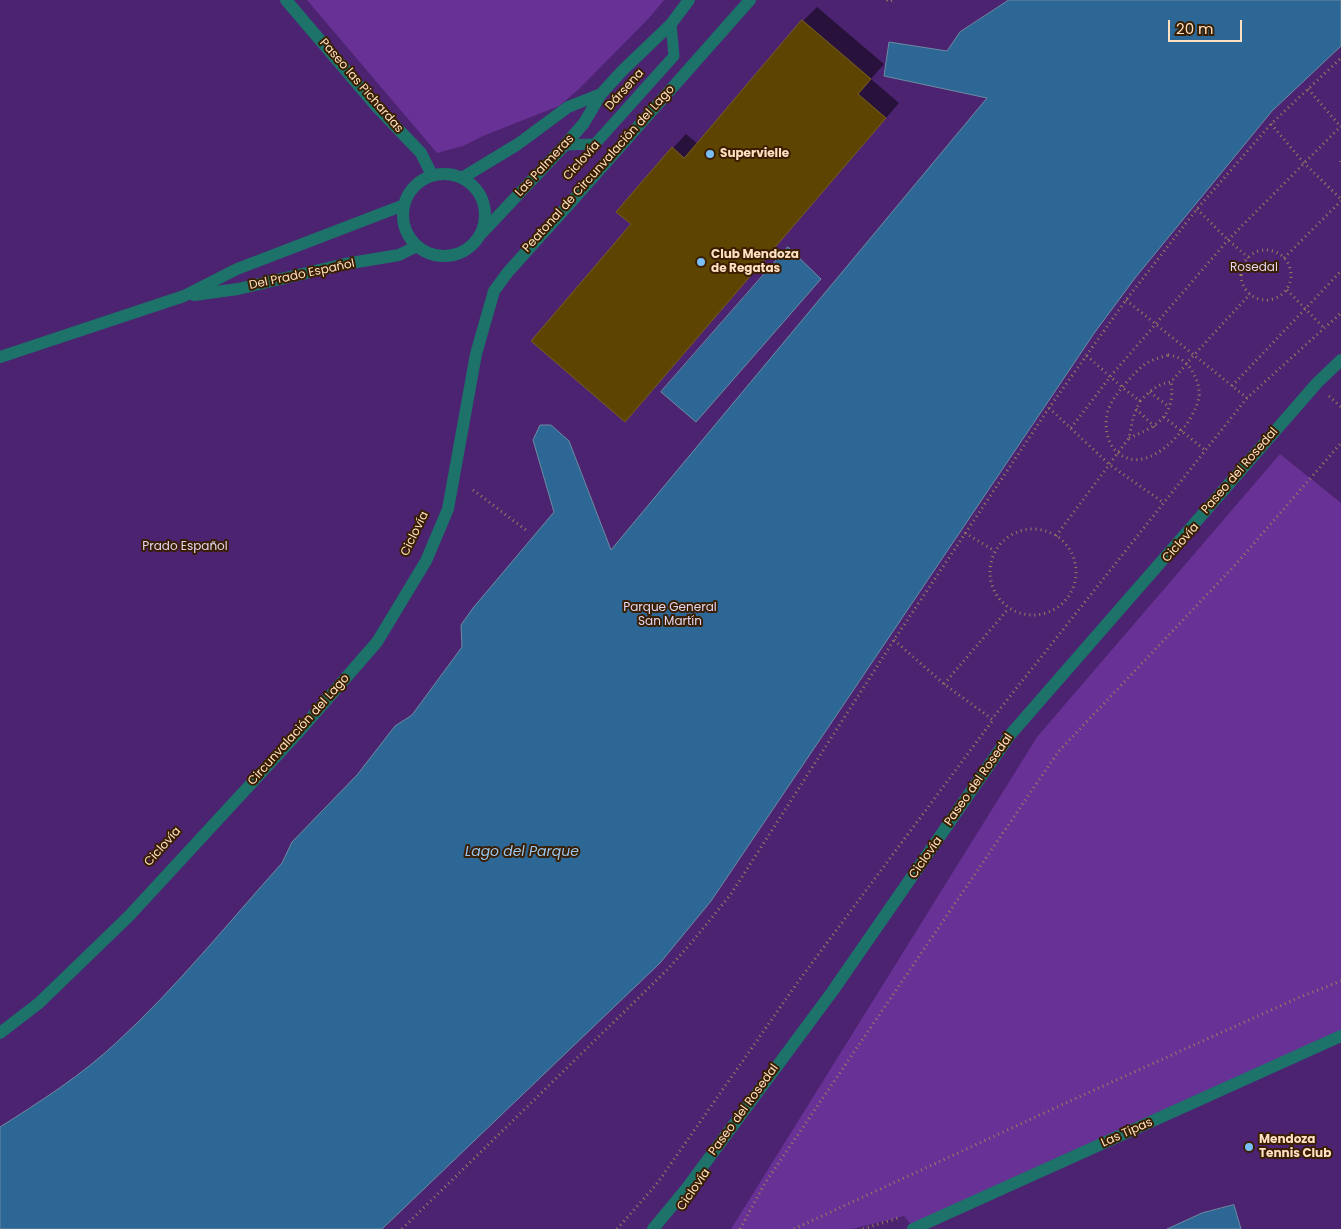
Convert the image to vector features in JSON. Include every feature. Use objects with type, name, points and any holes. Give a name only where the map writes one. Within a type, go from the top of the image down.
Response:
[{"type":"street","name":"Paseo las Pichardas","points":[[286,0],[377,107],[421,153],[432,175]]},
{"type":"street","name":"Las Palmeras","points":[[482,233],[565,145],[584,123],[601,94],[671,24],[689,0]]},
{"type":"street","name":"Peatonal de Circunvalación del Lago","points":[[476,354],[494,291],[508,272],[750,0]]},
{"type":"street","name":"Las Palmeras","points":[[462,178],[518,144],[568,107],[601,94]]},
{"type":"street","points":[[448,174],[462,178],[473,185],[485,208],[485,221],[482,233],[474,244],[464,252],[452,256],[427,253],[417,246],[405,228],[404,206],[410,192],[420,182],[432,175],[448,174]]},
{"type":"street","name":"Del Prado Español","points":[[0,357],[184,296],[237,269],[404,206]]},
{"type":"street","name":"Del Prado Español","points":[[184,296],[238,289],[345,264],[399,255],[417,246]]},
{"type":"street","name":"Circunvalación del Lago","points":[[0,1034],[39,1003],[129,916],[291,741],[377,642],[426,561],[448,509],[476,354]]},
{"type":"street","name":"Paseo del Rosedal","points":[[652,1229],[686,1189],[832,992],[1010,735],[1317,383],[1341,360]]},
{"type":"street","name":"Las Tipas","points":[[913,1229],[1341,1036]]},
{"type":"lane","name":"Dársena","points":[[565,145],[595,144],[674,56],[671,24]]},
{"type":"path","points":[[887,0],[889,2],[893,0]]},
{"type":"path","points":[[402,1229],[667,970],[731,894],[894,640],[1086,355],[1126,300],[1197,209],[1271,124],[1341,58]]},
{"type":"path","points":[[1071,428],[1110,377],[1228,240],[1341,127],[1308,90]]},
{"type":"path","points":[[1271,124],[1304,163],[1341,200],[1284,258]]},
{"type":"path","points":[[1197,209],[1249,258]]},
{"type":"path","points":[[1263,251],[1278,253],[1284,258],[1289,265],[1291,282],[1282,296],[1265,300],[1257,299],[1250,294],[1242,280],[1244,264],[1249,258],[1255,253],[1263,251]]},
{"type":"path","points":[[1232,386],[1341,271]]},
{"type":"path","points":[[1287,290],[1323,327]]},
{"type":"path","points":[[1171,382],[1250,294]]},
{"type":"path","points":[[1126,300],[1247,398]]},
{"type":"path","points":[[617,1229],[656,1185],[800,979],[992,719],[1247,398],[1323,327],[1341,313]]},
{"type":"path","points":[[1086,355],[1140,401]]},
{"type":"path","points":[[1168,355],[1177,356],[1191,370],[1198,383],[1199,397],[1192,417],[1170,445],[1148,456],[1134,460],[1118,453],[1112,447],[1106,434],[1108,413],[1112,400],[1123,388],[1143,366],[1154,359],[1168,355]]},
{"type":"path","points":[[1056,536],[1129,438],[1136,409],[1140,401],[1164,382],[1171,382]]},
{"type":"path","points":[[1129,438],[1155,426],[1164,417],[1170,407],[1173,391],[1171,382]]},
{"type":"path","points":[[1150,392],[1170,407]]},
{"type":"path","points":[[1330,398],[1336,393]]},
{"type":"path","points":[[1050,408],[1110,465],[1164,503]]},
{"type":"path","points":[[1136,409],[1155,426]]},
{"type":"path","points":[[1164,417],[1205,450]]},
{"type":"path","points":[[740,1229],[765,1184],[1058,752],[1236,564],[1341,443]]},
{"type":"path","points":[[473,490],[526,530]]},
{"type":"path","points":[[1028,529],[1043,530],[1056,536],[1066,545],[1073,557],[1076,570],[1074,584],[1068,596],[1060,606],[1041,614],[1021,614],[1009,608],[998,598],[991,584],[990,569],[996,551],[1002,542],[1014,533],[1028,529]]},
{"type":"path","points":[[966,533],[996,551]]},
{"type":"path","points":[[944,684],[1009,608]]},
{"type":"path","points":[[894,640],[944,684],[992,719]]},
{"type":"path","points":[[794,1229],[1070,1101],[1341,980]]},
{"type":"path","points":[[863,1229],[904,1216],[913,1229]]},
{"type":"green space","name":"Parque General San Martín","points":[[0,0],[1341,0],[1341,1229],[0,1229]]},
{"type":"shaded area","points":[[307,0],[664,0],[649,18],[579,89],[559,106],[483,136],[463,146],[437,153]]},
{"type":"shaded area","points":[[1280,454],[1341,503],[1341,1036],[914,1228],[904,1216],[852,1229],[731,1229],[1037,737]]},
{"type":"water","name":"Lago del Parque","points":[[1009,0],[1341,0],[1341,46],[1272,111],[1135,278],[1095,332],[711,901],[660,963],[382,1229],[0,1229],[0,1127],[90,1066],[139,1021],[202,954],[282,863],[292,842],[357,775],[395,726],[412,715],[462,647],[461,625],[473,608],[554,512],[533,440],[540,425],[551,425],[569,441],[611,550],[987,98],[884,76],[889,42],[947,51],[960,32]]},
{"type":"water","points":[[788,247],[821,279],[696,422],[661,392]]},
{"type":"water","points":[[1234,1205],[1241,1229],[1167,1229],[1202,1213]]},
{"type":"building","points":[[802,20],[871,79],[858,94],[886,118],[625,422],[531,341],[631,224],[616,212],[672,147],[684,158]]},
{"type":"place","name":"Supervielle","points":[[710,154]]},
{"type":"place","name":"Club Mendoza de Regatas","points":[[701,262]]},
{"type":"place","name":"Mendoza Tennis Club","points":[[1249,1147]]},
{"type":"park label","name":"Rosedal","points":[[1254,268]]},
{"type":"park label","name":"Prado Español","points":[[185,547]]}]
